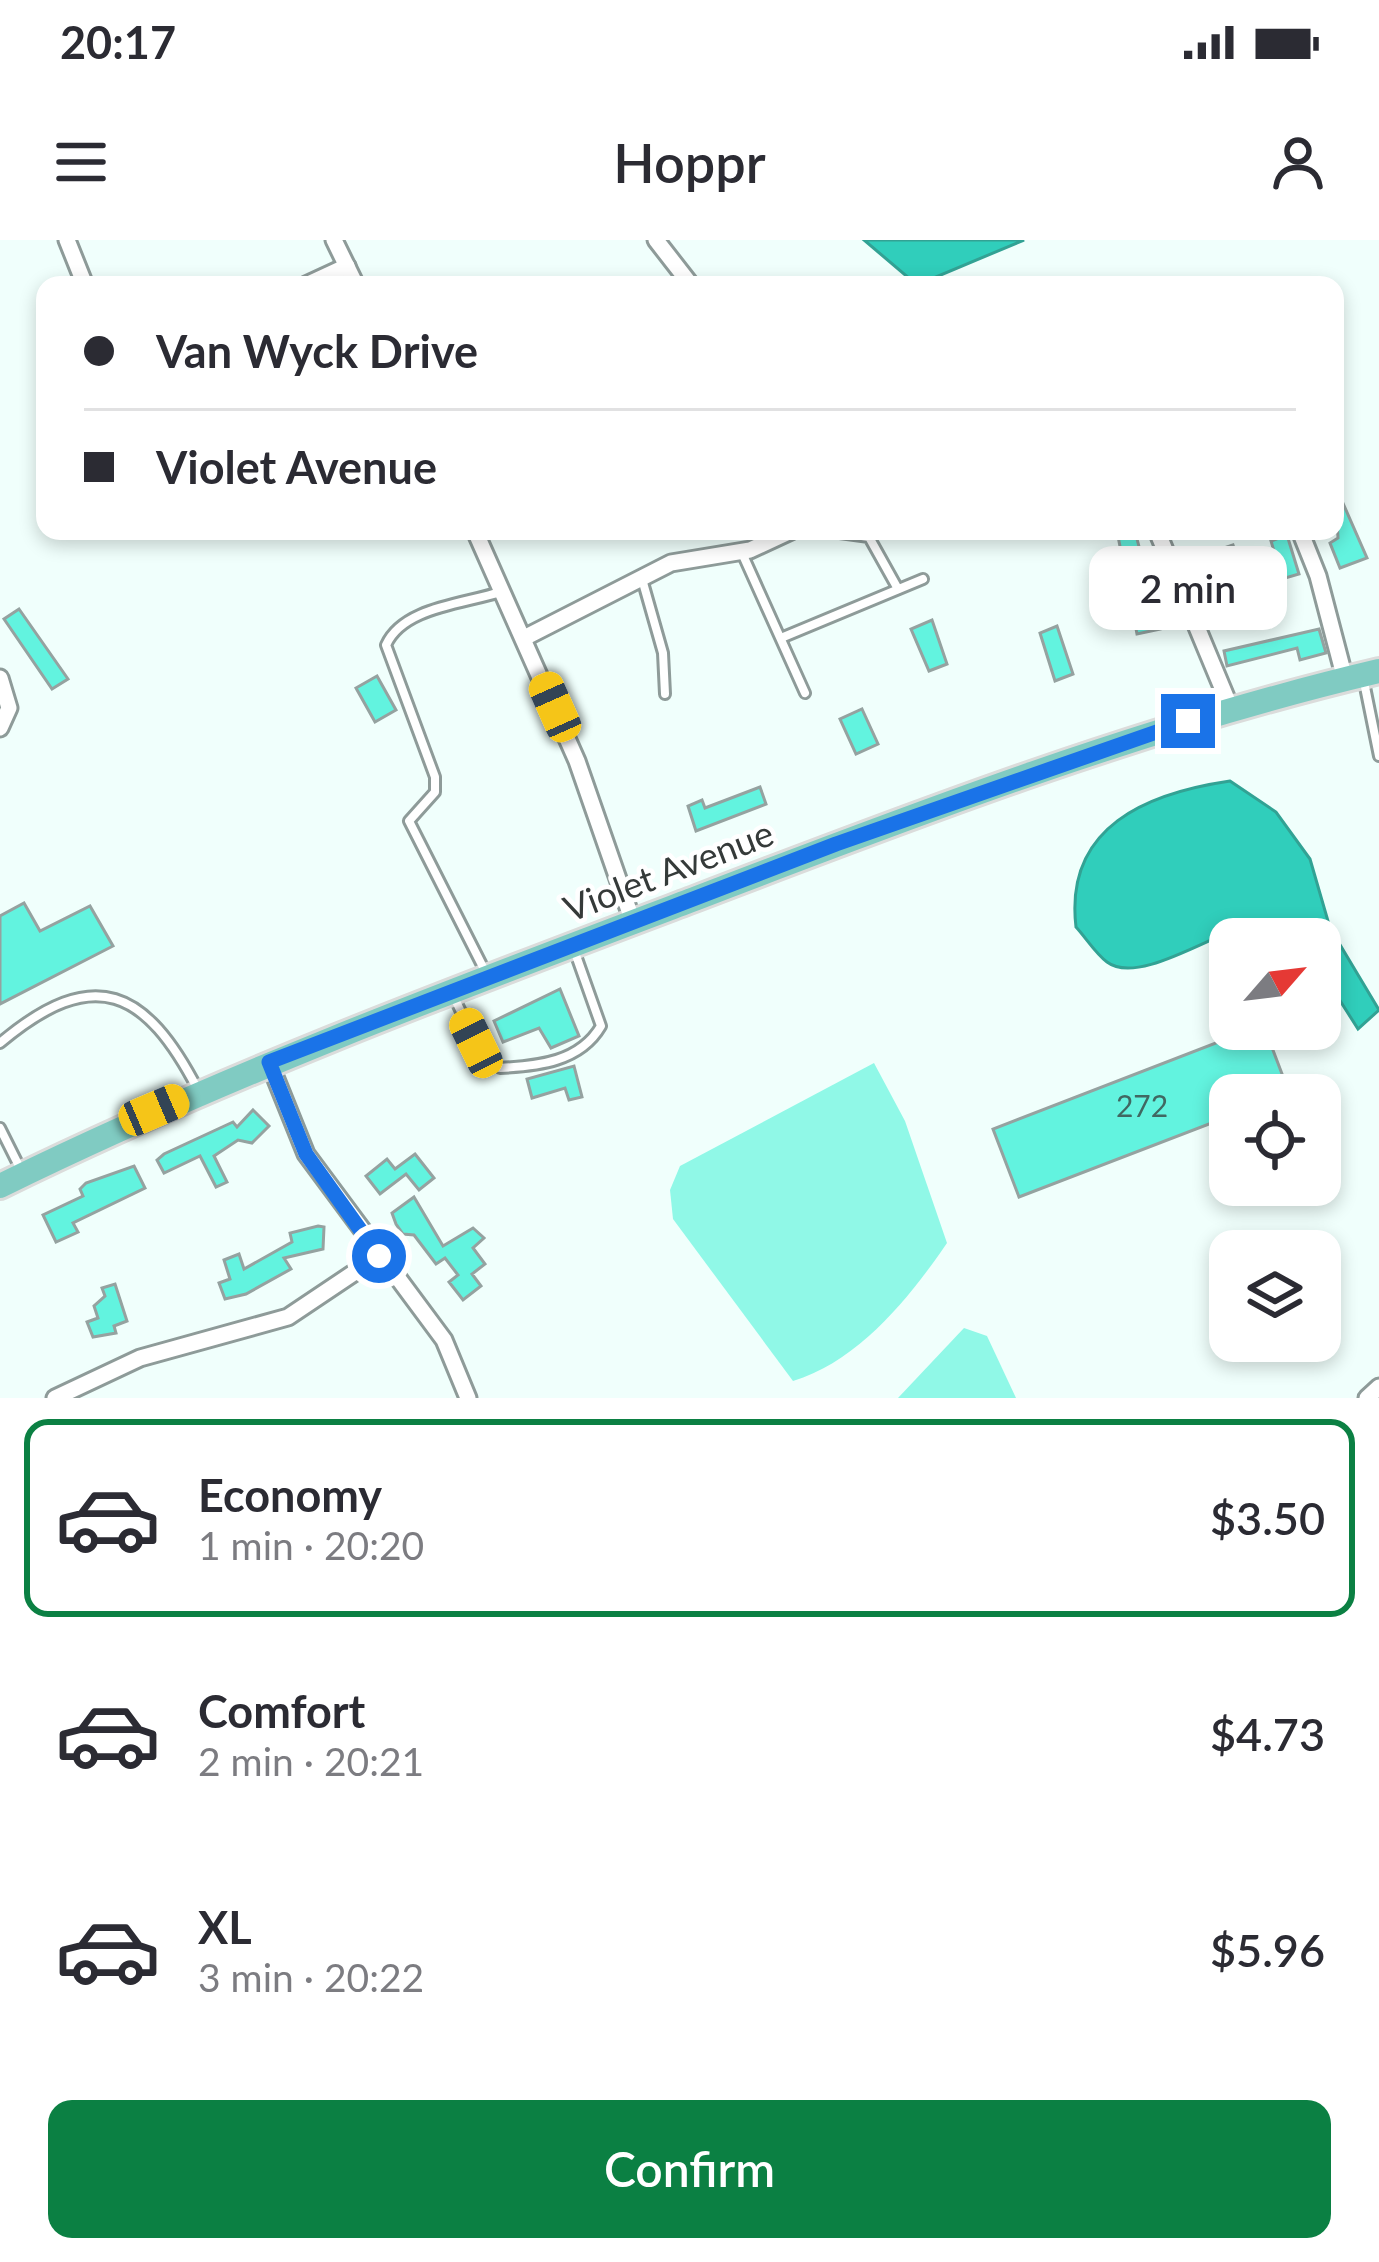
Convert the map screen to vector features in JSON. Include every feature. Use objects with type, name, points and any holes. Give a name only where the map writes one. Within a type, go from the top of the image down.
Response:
[{"type":"main road","name":"Violet Avenue","points":[[12,1180],[269,1062],[1039,770],[1231,709],[1362,675]]},
{"type":"street","points":[[67,240],[81,276]]},
{"type":"street","points":[[334,240],[352,276]]},
{"type":"street","points":[[656,240],[684,276]]},
{"type":"street","points":[[325,276],[347,266]]},
{"type":"street","points":[[480,540],[577,761],[633,922]]},
{"type":"street","points":[[524,638],[688,556],[741,551],[776,540]]},
{"type":"street","points":[[1161,540],[1231,709]]},
{"type":"street","points":[[1304,540],[1362,675]]},
{"type":"street","points":[[0,678],[9,708],[0,728]]},
{"type":"street","points":[[269,1062],[306,1154],[444,1340],[468,1398]]},
{"type":"street","points":[[55,1398],[140,1358],[288,1317],[379,1256]]},
{"type":"street","points":[[1366,1398],[1379,1387]]},
{"type":"lane","points":[[871,540],[898,589]]},
{"type":"lane","points":[[741,551],[805,693]]},
{"type":"lane","points":[[642,578],[663,653],[665,694]]},
{"type":"lane","points":[[781,638],[923,579]]},
{"type":"lane","points":[[488,978],[409,821],[435,792],[435,777],[390,668],[386,645],[401,625],[415,618],[503,592]]},
{"type":"lane","points":[[1362,675],[1379,755]]},
{"type":"lane","points":[[452,992],[476,1043],[500,1068],[535,1066],[576,1053],[601,1026],[573,945]]},
{"type":"lane","points":[[0,1043],[48,1008],[113,997],[149,1014],[170,1037],[199,1091]]},
{"type":"lane","points":[[0,1128],[12,1180]]},
{"type":"shaded area","points":[[864,240],[1024,240],[938,276],[906,276]]},
{"type":"shaded area","points":[[1230,781],[1276,812],[1310,859],[1327,918],[1209,918],[1209,941],[1160,962],[1121,968],[1107,962],[1076,927],[1076,892],[1083,863],[1118,821],[1142,806]]},
{"type":"shaded area","points":[[1341,946],[1379,1010],[1358,1029],[1341,1002]]},
{"type":"shaded area","points":[[874,1063],[905,1121],[947,1243],[917,1285],[861,1343],[817,1372],[793,1381],[673,1219],[670,1190],[680,1166]]},
{"type":"shaded area","points":[[964,1328],[987,1336],[1016,1398],[898,1398]]},
{"type":"building","points":[[1344,506],[1367,558],[1340,568],[1330,543],[1344,540]]},
{"type":"building","points":[[1119,540],[1137,540],[1160,629],[1137,634]]},
{"type":"building","points":[[1289,540],[1299,574],[1282,579],[1271,541]]},
{"type":"building","points":[[1233,545],[1247,589],[1240,591],[1243,600],[1227,605],[1212,552]]},
{"type":"building","points":[[19,609],[68,679],[52,689],[4,619]]},
{"type":"building","points":[[932,620],[947,664],[929,671],[911,629]]},
{"type":"building","points":[[1057,626],[1073,674],[1055,681],[1040,633]]},
{"type":"building","points":[[1319,629],[1326,653],[1300,660],[1297,648],[1227,666],[1224,651]]},
{"type":"building","points":[[377,676],[396,710],[375,722],[356,688]]},
{"type":"building","points":[[862,709],[878,744],[856,754],[840,719]]},
{"type":"building","points":[[760,787],[766,804],[696,831],[688,806],[702,800],[705,808]]},
{"type":"building","points":[[24,903],[40,931],[90,906],[113,946],[0,1004],[0,916]]},
{"type":"building","points":[[560,989],[579,1036],[551,1048],[539,1028],[503,1042],[494,1021]]},
{"type":"building","points":[[1209,1046],[1209,1050],[1273,1050],[1282,1074],[1209,1074],[1209,1124],[1019,1197],[993,1129]]},
{"type":"building","points":[[574,1066],[582,1097],[569,1100],[565,1088],[532,1098],[527,1079]]},
{"type":"building","points":[[253,1110],[269,1126],[252,1143],[238,1140],[214,1156],[227,1182],[216,1187],[200,1156],[164,1173],[157,1160],[164,1154],[233,1122],[237,1127]]},
{"type":"building","points":[[415,1154],[434,1178],[419,1190],[406,1174],[380,1194],[366,1176],[387,1159],[395,1169]]},
{"type":"building","points":[[134,1166],[145,1188],[73,1223],[78,1232],[56,1242],[43,1215],[83,1196],[80,1189],[86,1183]]},
{"type":"building","points":[[414,1197],[443,1246],[473,1228],[484,1238],[473,1248],[485,1264],[472,1274],[481,1286],[463,1300],[449,1282],[458,1275],[445,1258],[436,1264],[414,1235],[403,1234],[396,1224],[392,1213]]},
{"type":"building","points":[[324,1227],[323,1249],[284,1258],[291,1269],[246,1294],[225,1299],[219,1283],[230,1279],[224,1260],[239,1254],[244,1269],[292,1242],[290,1233]]},
{"type":"building","points":[[115,1284],[127,1321],[114,1326],[116,1333],[93,1337],[87,1322],[98,1318],[94,1306],[105,1296],[102,1288]]},
{"type":"route","points":[[379,1256],[306,1154],[269,1062],[836,844],[1188,721]]}]
